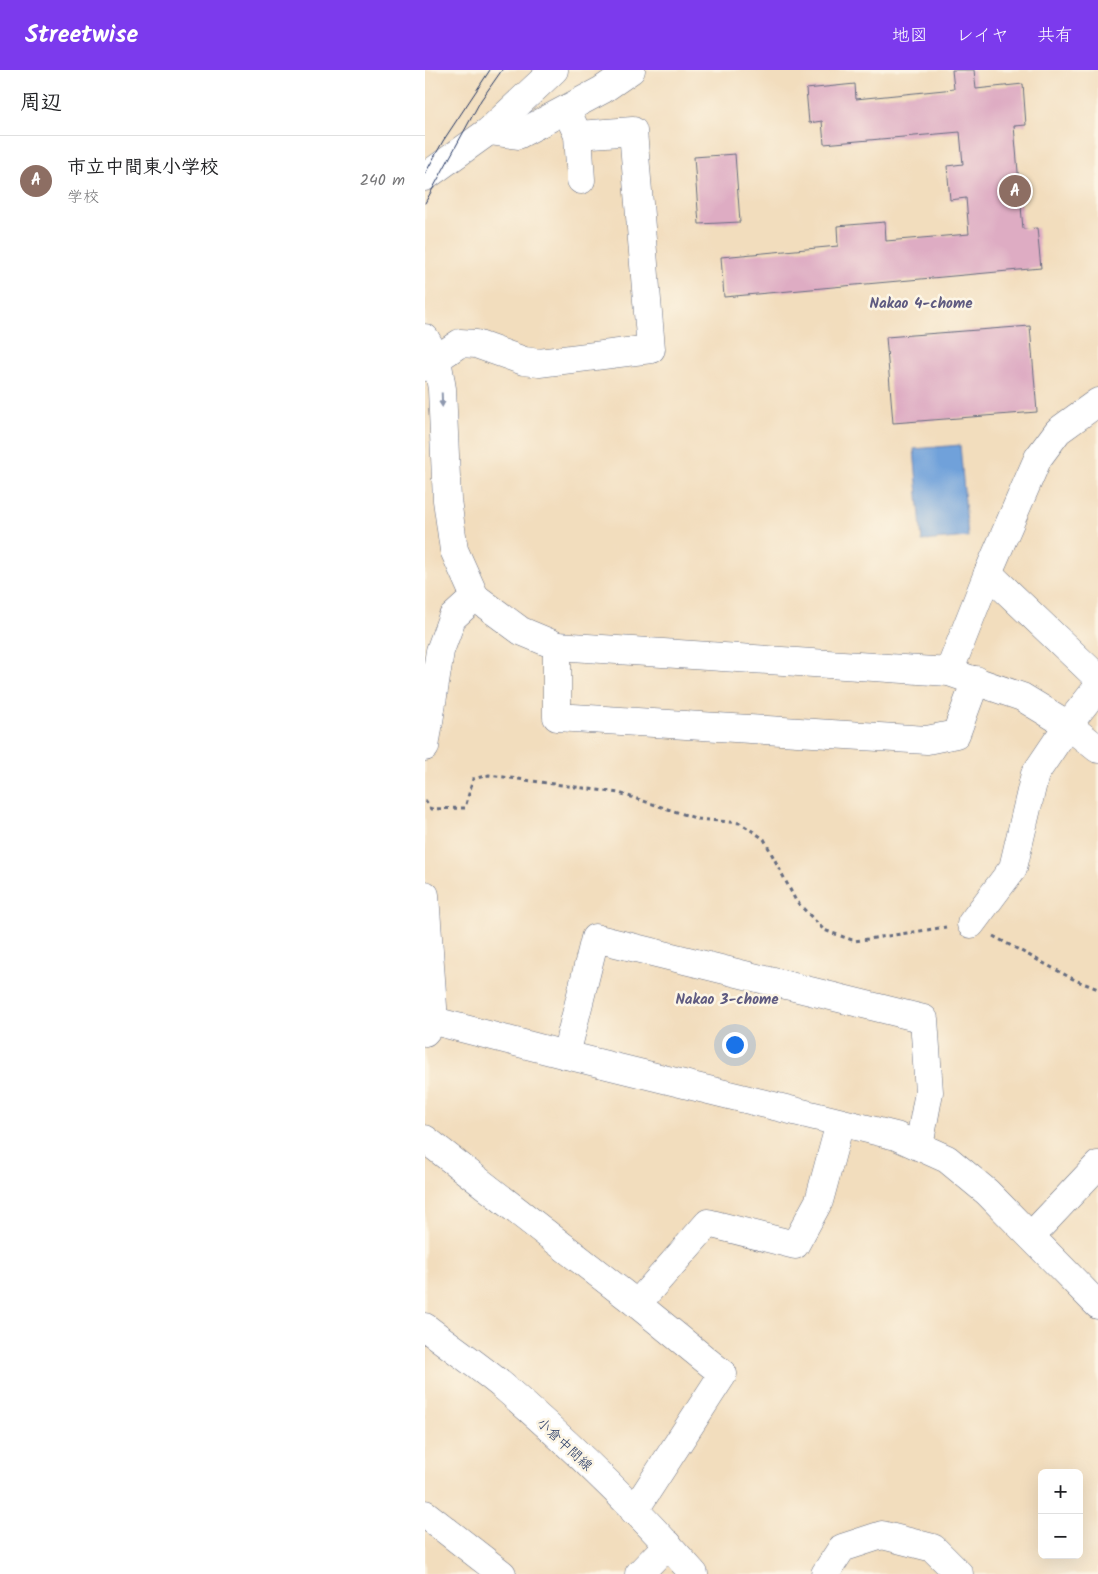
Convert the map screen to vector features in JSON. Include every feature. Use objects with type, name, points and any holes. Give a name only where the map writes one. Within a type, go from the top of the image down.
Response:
[{"type":"street","points":[[425,177],[489,130],[554,70]]},
{"type":"street","points":[[489,130],[518,135],[602,90],[631,70]]},
{"type":"street","points":[[567,109],[577,135],[581,180]]},
{"type":"street","points":[[577,135],[633,131],[651,349],[539,363],[524,361],[476,344],[460,343],[429,354],[442,389],[447,500],[454,550],[475,597],[521,632],[557,646],[949,672],[1021,697],[1068,725],[1098,749]]},
{"type":"street","points":[[949,672],[1037,458],[1058,431],[1098,402]]},
{"type":"street","points":[[425,419],[447,500]]},
{"type":"street","points":[[989,573],[1098,678]]},
{"type":"street","points":[[425,746],[440,651],[451,618],[475,597]]},
{"type":"street","points":[[557,646],[557,717],[927,740],[957,734],[975,680]]},
{"type":"street","points":[[971,924],[1013,868],[1035,774],[1068,725],[1098,687]]},
{"type":"street","points":[[425,895],[429,1026],[566,1055],[896,1136],[947,1159],[961,1170],[987,1192],[1098,1305]]},
{"type":"street","points":[[566,1055],[595,938],[924,1019],[929,1092],[919,1146]]},
{"type":"street","points":[[637,1304],[708,1223],[795,1245],[819,1201],[840,1123]]},
{"type":"street","points":[[425,1139],[637,1304],[723,1374],[634,1511]]},
{"type":"street","points":[[1031,1236],[1098,1165]]},
{"type":"street","name":"小倉中間線","points":[[425,1327],[503,1386],[572,1449],[668,1544],[693,1574]]},
{"type":"street","points":[[425,1514],[502,1574]]},
{"type":"street","points":[[825,1574],[842,1548],[882,1535],[933,1548],[959,1574]]},
{"type":"street","points":[[639,1574],[668,1544]]},
{"type":"path","points":[[425,801],[431,809],[465,808],[473,779],[489,776],[619,793],[698,819],[740,823],[764,839],[796,901],[824,930],[855,941],[971,924],[1075,980],[1098,990]]},
{"type":"water","points":[[960,445],[968,537],[922,541],[914,449]]},
{"type":"building","points":[[952,70],[974,70],[976,89],[1023,84],[1026,125],[1014,126],[1023,229],[1037,228],[1041,268],[724,297],[721,257],[838,246],[837,226],[885,222],[886,241],[969,234],[966,198],[950,200],[947,166],[963,164],[960,132],[824,144],[822,121],[809,123],[806,89],[855,84],[856,99],[954,89]]},
{"type":"building","points":[[735,154],[740,222],[699,224],[694,157]]},
{"type":"building","points":[[1030,326],[1037,412],[893,423],[886,337]]},
{"type":"tram line","points":[[425,174],[443,141],[490,70]]},
{"type":"tram line","points":[[425,203],[481,100],[502,70]]},
{"type":"place","name":"市立中間東小学校","points":[[1015,191]]},
{"type":"district","name":"Nakao 4-chome","points":[[921,303]]},
{"type":"district","name":"Nakao 3-chome","points":[[727,999]]}]
